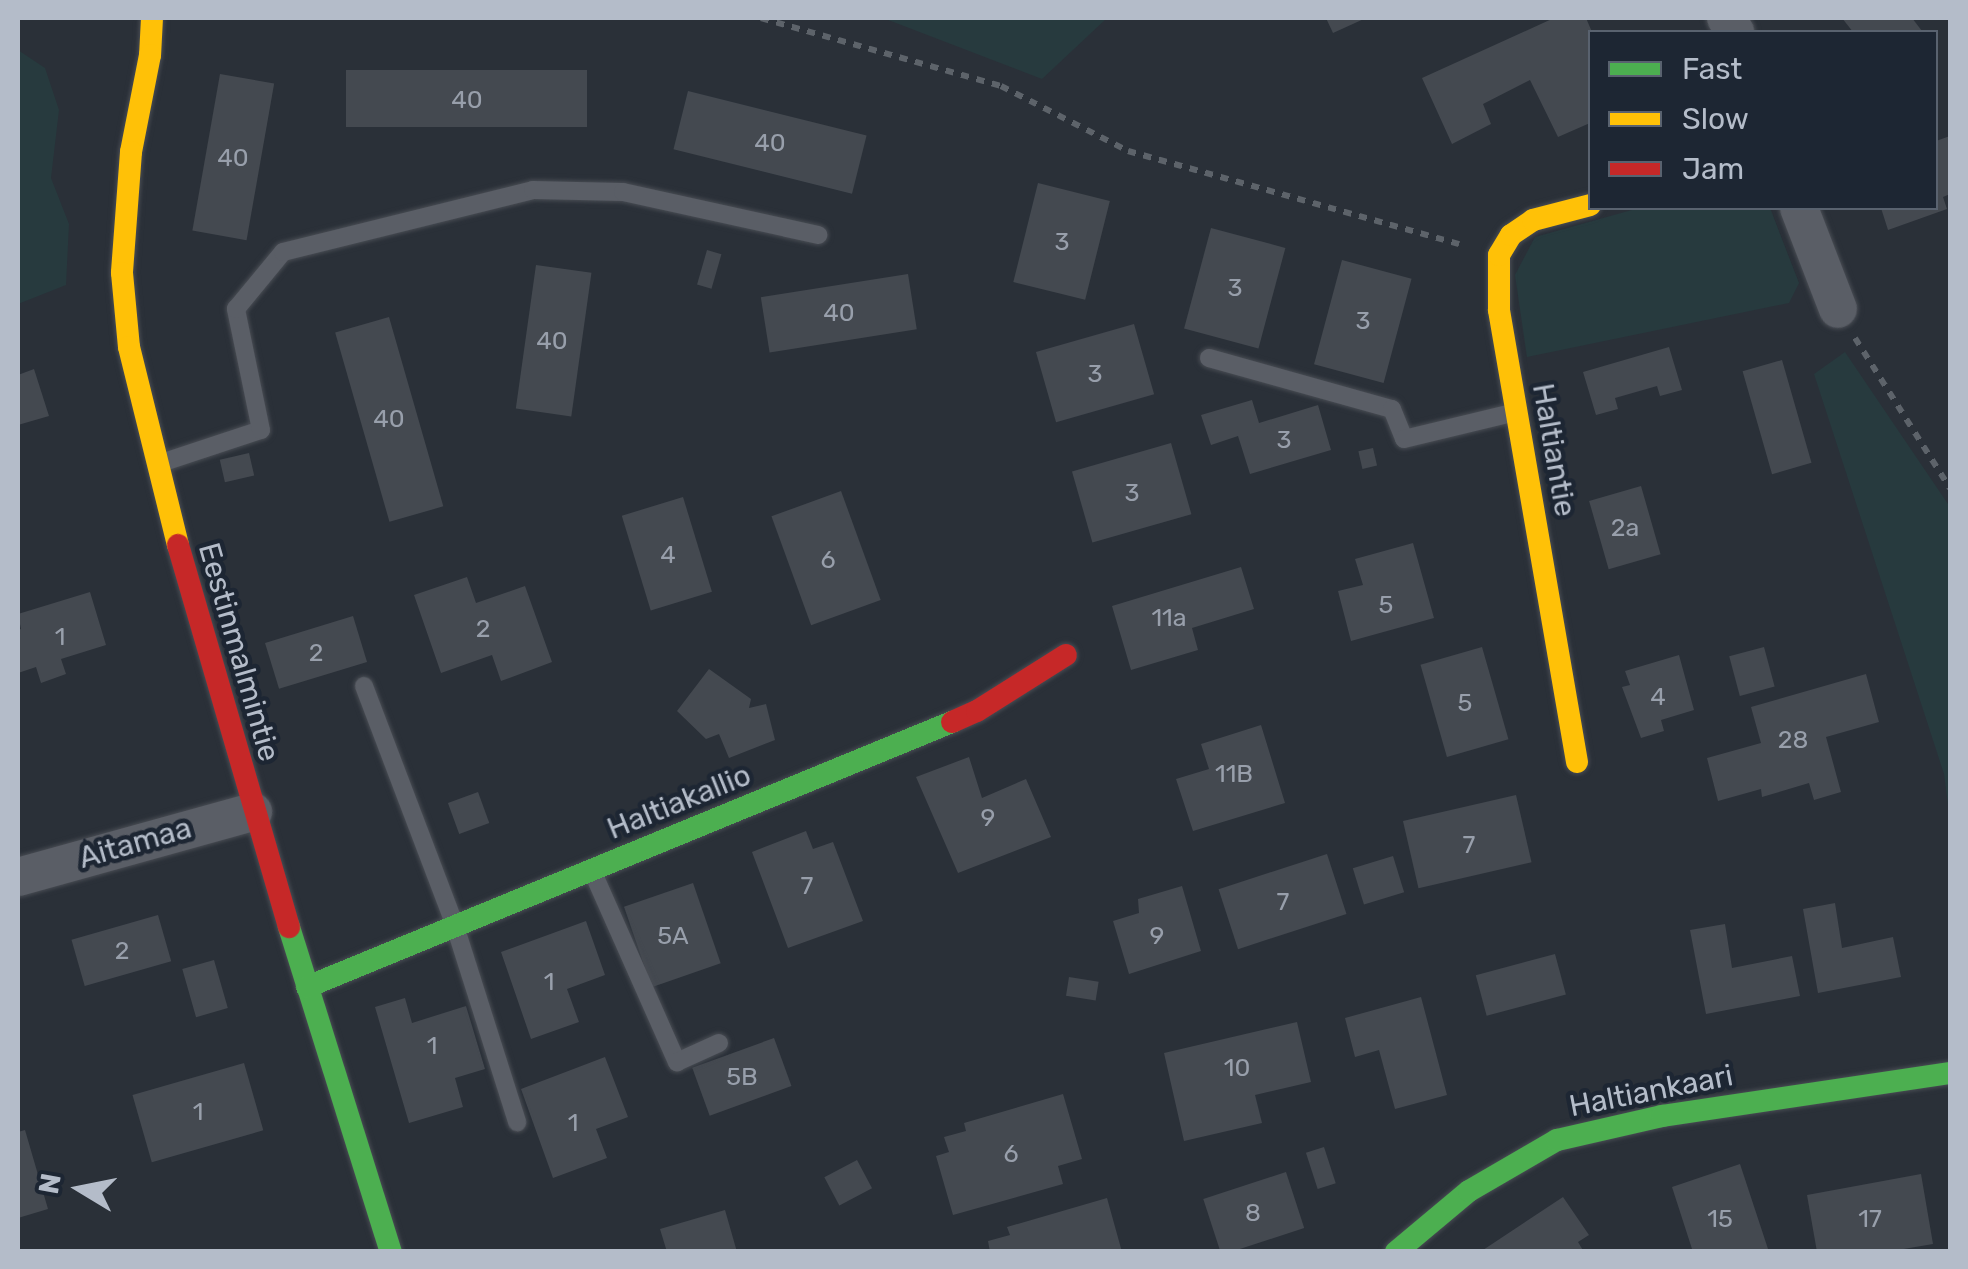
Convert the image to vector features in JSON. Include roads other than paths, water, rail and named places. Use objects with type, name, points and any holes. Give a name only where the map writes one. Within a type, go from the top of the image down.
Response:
[{"type":"street","name":"Eestinmalmintie","points":[[152,18],[150,55],[130,152],[122,274],[130,348],[156,464],[253,812],[389,1251]]},
{"type":"street","name":"Eestinmalmintie","points":[[150,55],[173,18]]},
{"type":"street","name":"Haltiantie","points":[[1577,762],[1499,310],[1499,255],[1511,235],[1533,220],[1588,205]]},
{"type":"street","points":[[1801,210],[1838,309]]},
{"type":"street","name":"Haltiakallio","points":[[307,987],[977,712],[1066,655]]},
{"type":"street","name":"Aitamaa","points":[[18,877],[253,812]]},
{"type":"street","name":"Haltiankaari","points":[[1396,1252],[1469,1190],[1556,1140],[1662,1116],[1950,1073]]},
{"type":"lane","points":[[156,464],[261,430],[236,309],[283,252],[533,190],[623,192],[818,234]]},
{"type":"lane","points":[[1209,358],[1392,409],[1404,439],[1517,412]]},
{"type":"lane","points":[[364,686],[455,926],[517,1122]]},
{"type":"lane","points":[[592,870],[676,1062],[718,1043]]}]
